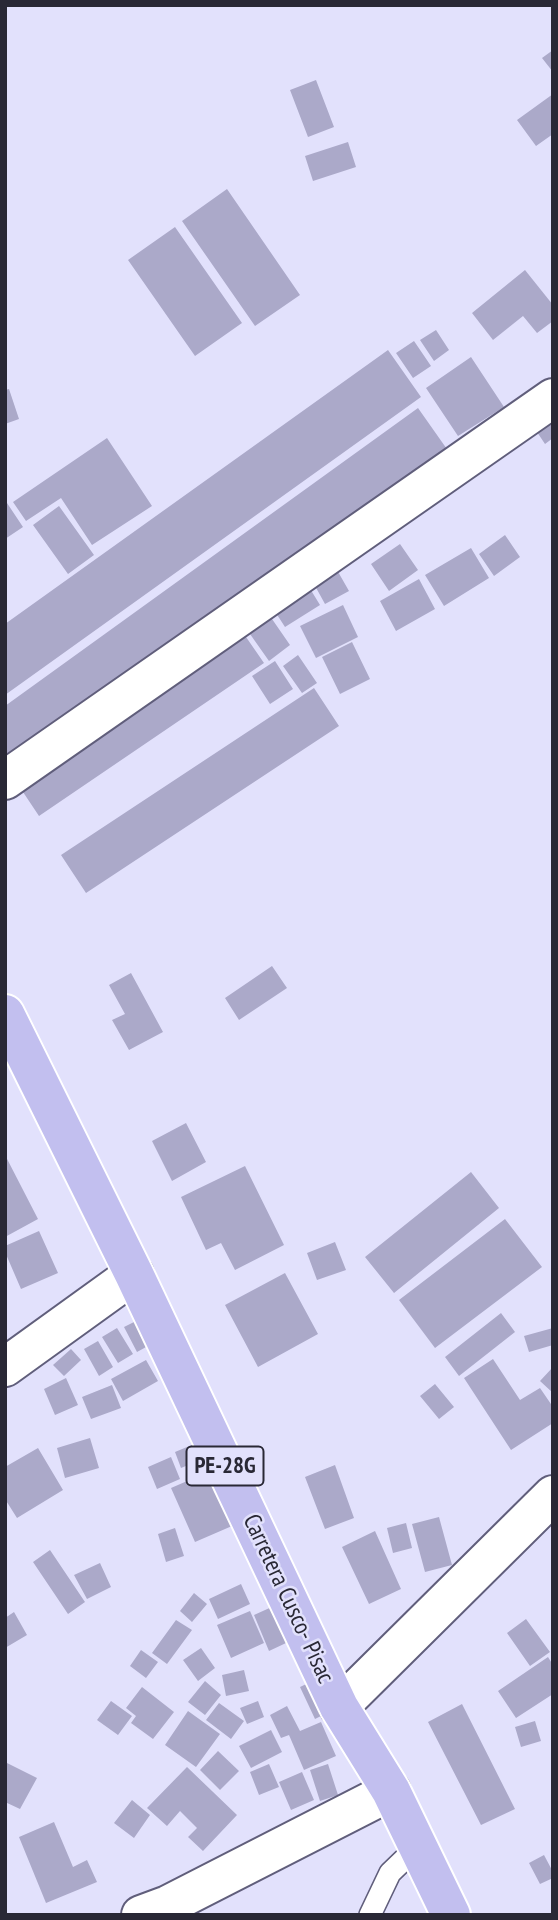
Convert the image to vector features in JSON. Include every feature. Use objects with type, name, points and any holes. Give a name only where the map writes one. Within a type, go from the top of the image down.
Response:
[{"type":"highway","name":"Carretera Cusco- Pisac","points":[[5,1014],[134,1274],[339,1707],[391,1791],[452,1915]]},
{"type":"street","points":[[5,780],[553,398]]},
{"type":"street","points":[[5,1367],[134,1274]]},
{"type":"street","points":[[339,1707],[553,1495]]},
{"type":"street","points":[[141,1915],[168,1905],[391,1791]]},
{"type":"lane","points":[[370,1915],[390,1873],[418,1846]]},
{"type":"building","points":[[553,50],[553,72],[542,58]]},
{"type":"building","points":[[316,80],[334,127],[308,137],[290,90]]},
{"type":"building","points":[[553,94],[553,134],[536,146],[517,120]]},
{"type":"building","points":[[348,142],[356,167],[313,181],[305,156]]},
{"type":"building","points":[[227,189],[300,295],[255,326],[182,221]]},
{"type":"building","points":[[175,227],[242,323],[195,356],[128,260]]},
{"type":"building","points":[[525,270],[553,305],[553,321],[537,333],[523,316],[493,340],[472,313]]},
{"type":"building","points":[[436,330],[449,350],[434,361],[420,340]]},
{"type":"building","points":[[414,341],[431,366],[413,378],[396,353]]},
{"type":"building","points":[[388,350],[421,397],[5,695],[5,624]]},
{"type":"building","points":[[471,357],[504,407],[458,436],[426,388]]},
{"type":"building","points":[[9,389],[19,419],[5,424],[5,390]]},
{"type":"building","points":[[418,408],[449,452],[5,765],[5,706]]},
{"type":"building","points":[[553,417],[553,438],[545,444],[535,429]]},
{"type":"building","points":[[107,438],[152,506],[92,545],[61,498],[26,521],[13,502]]},
{"type":"building","points":[[7,503],[23,527],[5,539],[5,504]]},
{"type":"building","points":[[59,506],[94,555],[68,574],[33,525]]},
{"type":"building","points":[[505,535],[520,557],[494,576],[479,554]]},
{"type":"building","points":[[400,544],[418,570],[389,591],[371,564]]},
{"type":"building","points":[[471,548],[489,578],[444,606],[425,575]]},
{"type":"building","points":[[337,570],[349,591],[325,604],[314,584]]},
{"type":"building","points":[[419,579],[435,609],[396,631],[380,601]]},
{"type":"building","points":[[309,587],[320,605],[285,627],[274,610]]},
{"type":"building","points":[[343,605],[358,637],[316,658],[300,626]]},
{"type":"building","points":[[272,619],[290,645],[269,661],[250,634]]},
{"type":"building","points":[[246,637],[264,663],[39,816],[21,789]]},
{"type":"building","points":[[352,642],[370,679],[340,694],[322,657]]},
{"type":"building","points":[[298,655],[317,683],[302,693],[283,666]]},
{"type":"building","points":[[275,661],[293,689],[270,704],[252,676]]},
{"type":"building","points":[[314,688],[339,726],[86,893],[61,855]]},
{"type":"building","points":[[272,966],[287,988],[239,1020],[225,998]]},
{"type":"building","points":[[131,973],[163,1032],[129,1050],[112,1020],[125,1014],[109,985]]},
{"type":"building","points":[[186,1123],[206,1162],[172,1181],[152,1141]]},
{"type":"building","points":[[5,1155],[38,1219],[5,1237]]},
{"type":"building","points":[[245,1166],[284,1245],[235,1270],[221,1243],[206,1250],[181,1197]]},
{"type":"building","points":[[471,1172],[499,1208],[394,1293],[365,1257]]},
{"type":"building","points":[[505,1219],[542,1267],[435,1348],[399,1300]]},
{"type":"building","points":[[39,1231],[58,1273],[21,1289],[5,1246]]},
{"type":"building","points":[[335,1242],[346,1270],[317,1280],[307,1253]]},
{"type":"building","points":[[285,1273],[318,1334],[258,1367],[225,1305]]},
{"type":"building","points":[[501,1313],[515,1332],[459,1376],[445,1357]]},
{"type":"building","points":[[144,1317],[157,1341],[137,1352],[124,1327]]},
{"type":"building","points":[[117,1328],[133,1354],[118,1363],[102,1337]]},
{"type":"building","points":[[553,1328],[553,1345],[529,1352],[524,1336]]},
{"type":"building","points":[[98,1341],[113,1367],[99,1376],[84,1349]]},
{"type":"building","points":[[71,1349],[81,1360],[64,1376],[53,1365]]},
{"type":"building","points":[[493,1359],[520,1400],[540,1388],[553,1407],[553,1423],[511,1450],[464,1378]]},
{"type":"building","points":[[146,1360],[158,1381],[123,1401],[111,1379]]},
{"type":"building","points":[[553,1367],[553,1393],[540,1381]]},
{"type":"building","points":[[66,1378],[78,1405],[55,1415],[44,1389]]},
{"type":"building","points":[[435,1384],[454,1407],[439,1419],[420,1396]]},
{"type":"building","points":[[112,1385],[121,1408],[91,1419],[82,1397]]},
{"type":"building","points":[[90,1438],[99,1468],[65,1478],[57,1448]]},
{"type":"building","points":[[199,1442],[205,1458],[181,1468],[175,1452]]},
{"type":"building","points":[[38,1448],[63,1490],[17,1518],[5,1499],[5,1467]]},
{"type":"building","points":[[171,1457],[180,1479],[157,1489],[148,1467]]},
{"type":"building","points":[[335,1465],[354,1518],[325,1529],[305,1477]]},
{"type":"building","points":[[208,1472],[232,1526],[195,1542],[171,1488]]},
{"type":"building","points":[[439,1517],[452,1565],[425,1572],[412,1524]]},
{"type":"building","points":[[406,1523],[412,1548],[393,1553],[387,1528]]},
{"type":"building","points":[[175,1528],[184,1556],[166,1562],[158,1534]]},
{"type":"building","points":[[375,1531],[401,1589],[369,1604],[342,1547]]},
{"type":"building","points":[[50,1550],[85,1602],[68,1614],[33,1562]]},
{"type":"building","points":[[100,1563],[111,1587],[87,1599],[74,1575]]},
{"type":"building","points":[[241,1584],[250,1604],[218,1619],[209,1599]]},
{"type":"building","points":[[194,1593],[207,1604],[192,1622],[180,1611]]},
{"type":"building","points":[[285,1601],[301,1636],[269,1651],[254,1615]]},
{"type":"building","points":[[250,1611],[264,1643],[231,1658],[217,1625]]},
{"type":"building","points":[[14,1612],[27,1635],[5,1648],[5,1618]]},
{"type":"building","points":[[526,1619],[550,1652],[530,1666],[507,1633]]},
{"type":"building","points":[[176,1620],[192,1630],[167,1664],[152,1653]]},
{"type":"building","points":[[201,1648],[215,1668],[198,1681],[183,1660]]},
{"type":"building","points":[[141,1650],[158,1662],[146,1678],[130,1666]]},
{"type":"building","points":[[548,1657],[553,1665],[553,1694],[516,1718],[498,1691]]},
{"type":"building","points":[[244,1670],[249,1691],[226,1696],[222,1675]]},
{"type":"building","points":[[321,1677],[337,1708],[315,1719],[300,1687]]},
{"type":"building","points":[[205,1681],[221,1695],[205,1715],[188,1702]]},
{"type":"building","points":[[142,1687],[174,1712],[153,1739],[131,1723],[136,1716],[126,1708]]},
{"type":"building","points":[[111,1701],[132,1716],[118,1735],[97,1720]]},
{"type":"building","points":[[258,1701],[264,1717],[247,1724],[240,1708]]},
{"type":"building","points":[[219,1703],[244,1721],[231,1739],[206,1720]]},
{"type":"building","points":[[462,1704],[515,1809],[481,1825],[428,1722]]},
{"type":"building","points":[[287,1706],[300,1731],[321,1722],[336,1756],[304,1770],[289,1735],[281,1738],[270,1715]]},
{"type":"building","points":[[188,1711],[220,1734],[196,1767],[165,1745]]},
{"type":"building","points":[[535,1721],[541,1741],[521,1747],[515,1727]]},
{"type":"building","points":[[271,1730],[282,1752],[251,1768],[239,1746]]},
{"type":"building","points":[[218,1751],[239,1771],[220,1790],[200,1770]]},
{"type":"building","points":[[5,1762],[37,1778],[20,1809],[5,1802]]},
{"type":"building","points":[[269,1764],[279,1787],[259,1795],[250,1772]]},
{"type":"building","points":[[328,1764],[338,1795],[320,1801],[310,1770]]},
{"type":"building","points":[[187,1767],[237,1815],[203,1851],[188,1837],[197,1828],[180,1811],[167,1826],[147,1808]]},
{"type":"building","points":[[302,1772],[314,1800],[291,1810],[279,1782]]},
{"type":"building","points":[[132,1800],[150,1815],[134,1838],[114,1823]]},
{"type":"building","points":[[54,1822],[73,1867],[87,1860],[97,1882],[46,1903],[19,1837]]},
{"type":"building","points":[[544,1855],[553,1872],[553,1878],[540,1884],[529,1863]]}]
